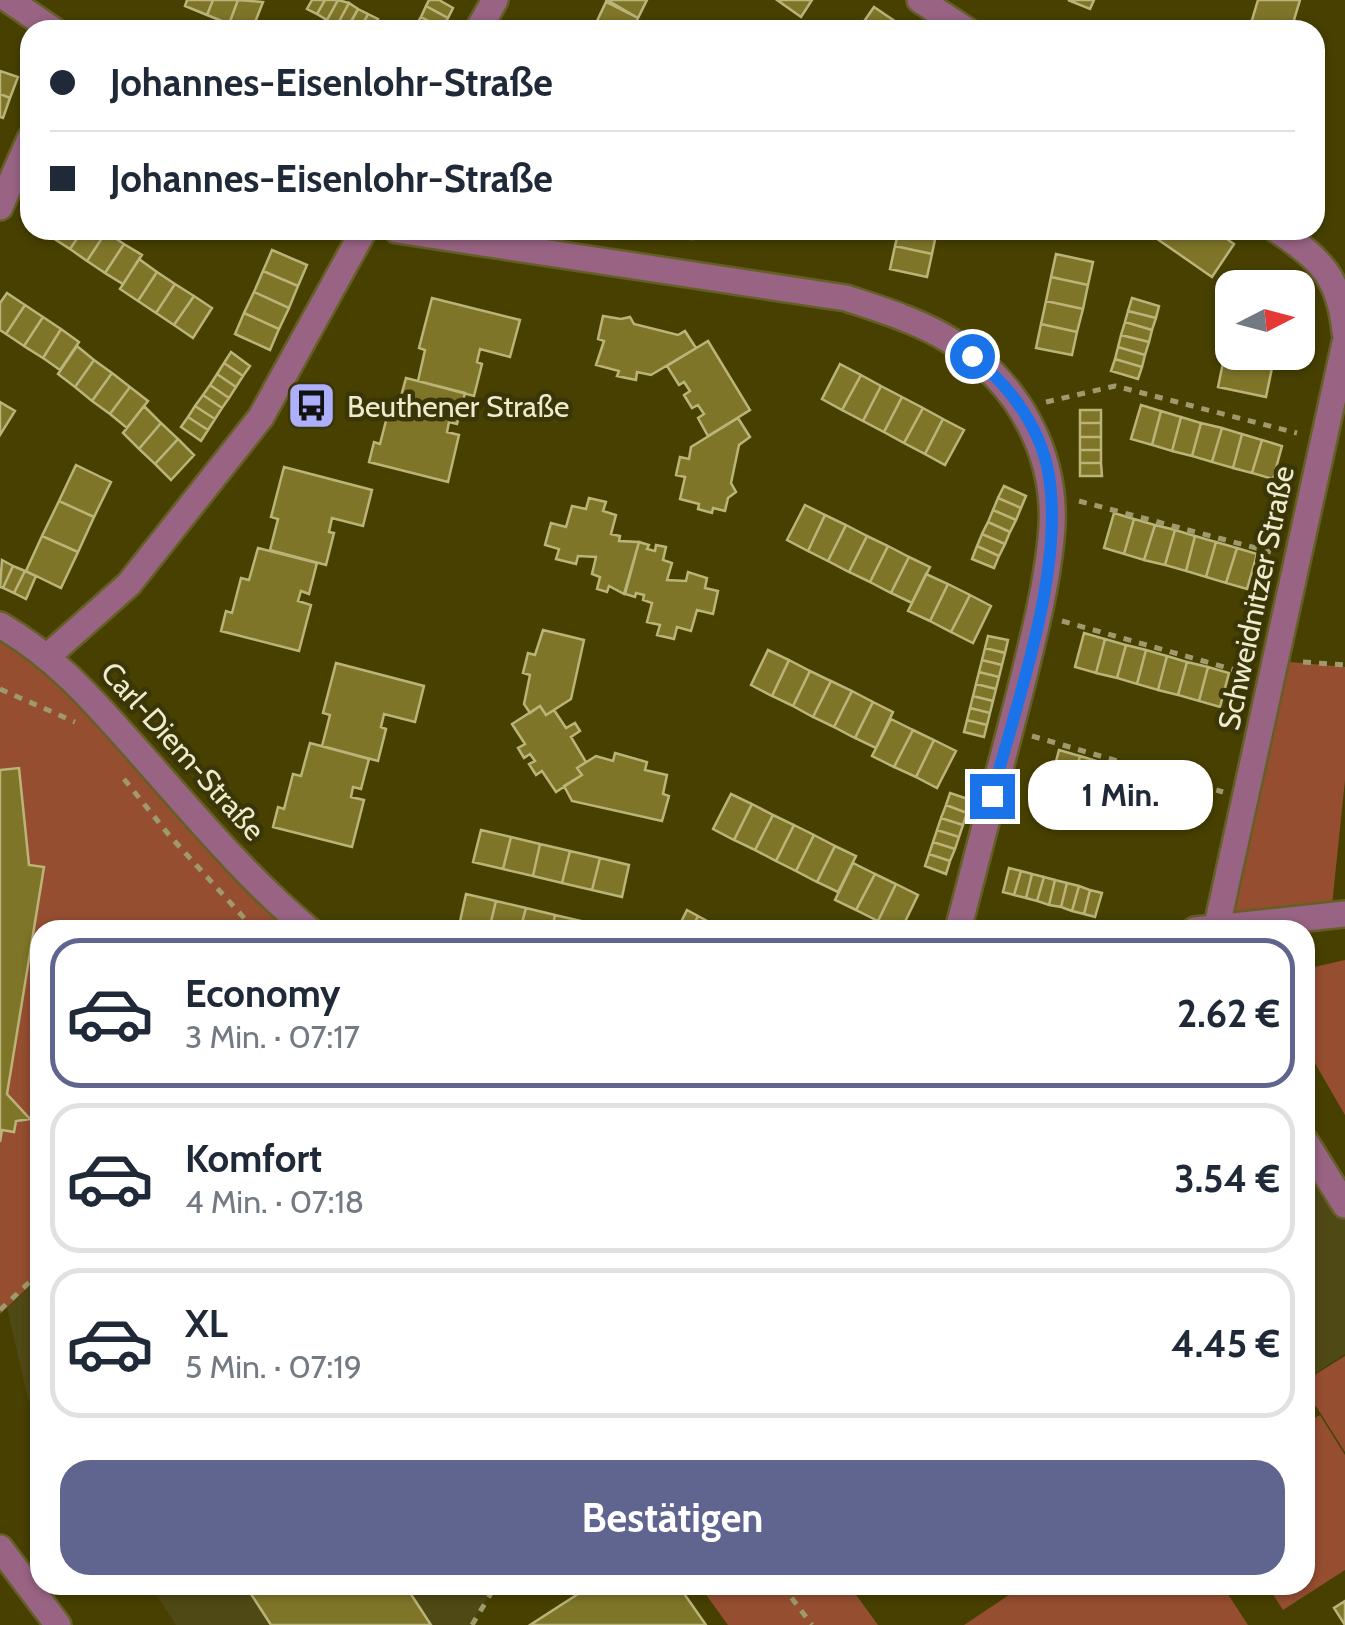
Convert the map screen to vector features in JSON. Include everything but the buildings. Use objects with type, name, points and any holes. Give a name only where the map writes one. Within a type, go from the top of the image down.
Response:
[{"type":"street","points":[[8,0],[39,20]]},
{"type":"street","points":[[920,0],[951,20]]},
{"type":"street","points":[[0,207],[20,162]]},
{"type":"street","points":[[48,656],[128,584],[252,429],[358,240]]},
{"type":"street","points":[[463,240],[846,298],[895,314],[952,341],[993,372],[1022,408],[1050,481],[1052,536],[1040,615],[961,920]]},
{"type":"street","points":[[1292,240],[1331,275],[1342,305],[1345,332]]},
{"type":"street","name":"Schweidnitzer Straße","points":[[1208,920],[1245,798],[1345,343]]},
{"type":"street","name":"Carl-Diem-Straße","points":[[0,625],[48,656],[79,684],[244,867],[300,920]]},
{"type":"street","points":[[1285,920],[1345,914]]},
{"type":"street","points":[[1315,1152],[1337,1175],[1345,1205]]},
{"type":"street","points":[[0,1548],[30,1588]]},
{"type":"street","points":[[35,1595],[58,1625]]},
{"type":"path","points":[[1022,408],[1115,386],[1324,440]]},
{"type":"path","points":[[1050,494],[1298,560]]},
{"type":"path","points":[[1040,615],[1274,670],[1345,665]]},
{"type":"path","points":[[0,688],[78,723]]},
{"type":"path","points":[[1010,730],[1245,798]]},
{"type":"path","points":[[124,779],[247,920]]},
{"type":"path","points":[[0,1310],[30,1282]]},
{"type":"path","points":[[472,1625],[490,1595]]},
{"type":"path","points":[[790,1595],[812,1625]]},
{"type":"shaded area","points":[[0,625],[299,920],[30,920],[30,1286],[0,1314]]},
{"type":"shaded area","points":[[1279,661],[1345,667],[1345,780],[1331,915],[1223,920]]},
{"type":"shaded area","points":[[1345,960],[1345,1115],[1315,1063],[1315,967]]},
{"type":"shaded area","points":[[1315,1167],[1345,1215],[1345,1354],[1315,1374]]},
{"type":"shaded area","points":[[30,1286],[30,1402],[28,1399],[7,1308]]},
{"type":"shaded area","points":[[1345,1356],[1345,1452],[1315,1405],[1315,1375]]},
{"type":"shaded area","points":[[1320,1415],[1345,1455],[1345,1570],[1315,1589],[1315,1418]]},
{"type":"shaded area","points":[[156,1595],[489,1595],[471,1625],[176,1625]]},
{"type":"shaded area","points":[[706,1595],[856,1595],[878,1625],[728,1625]]},
{"type":"shaded area","points":[[1009,1595],[1228,1595],[1248,1625],[964,1625]]},
{"type":"shaded area","points":[[1273,1595],[1306,1595],[1283,1610]]},
{"type":"place","name":"Beuthener Straße","points":[[312,406]]},
{"type":"route","points":[[972,356],[993,372],[1022,408],[1050,481],[1052,536],[1040,615],[992,796]]}]
